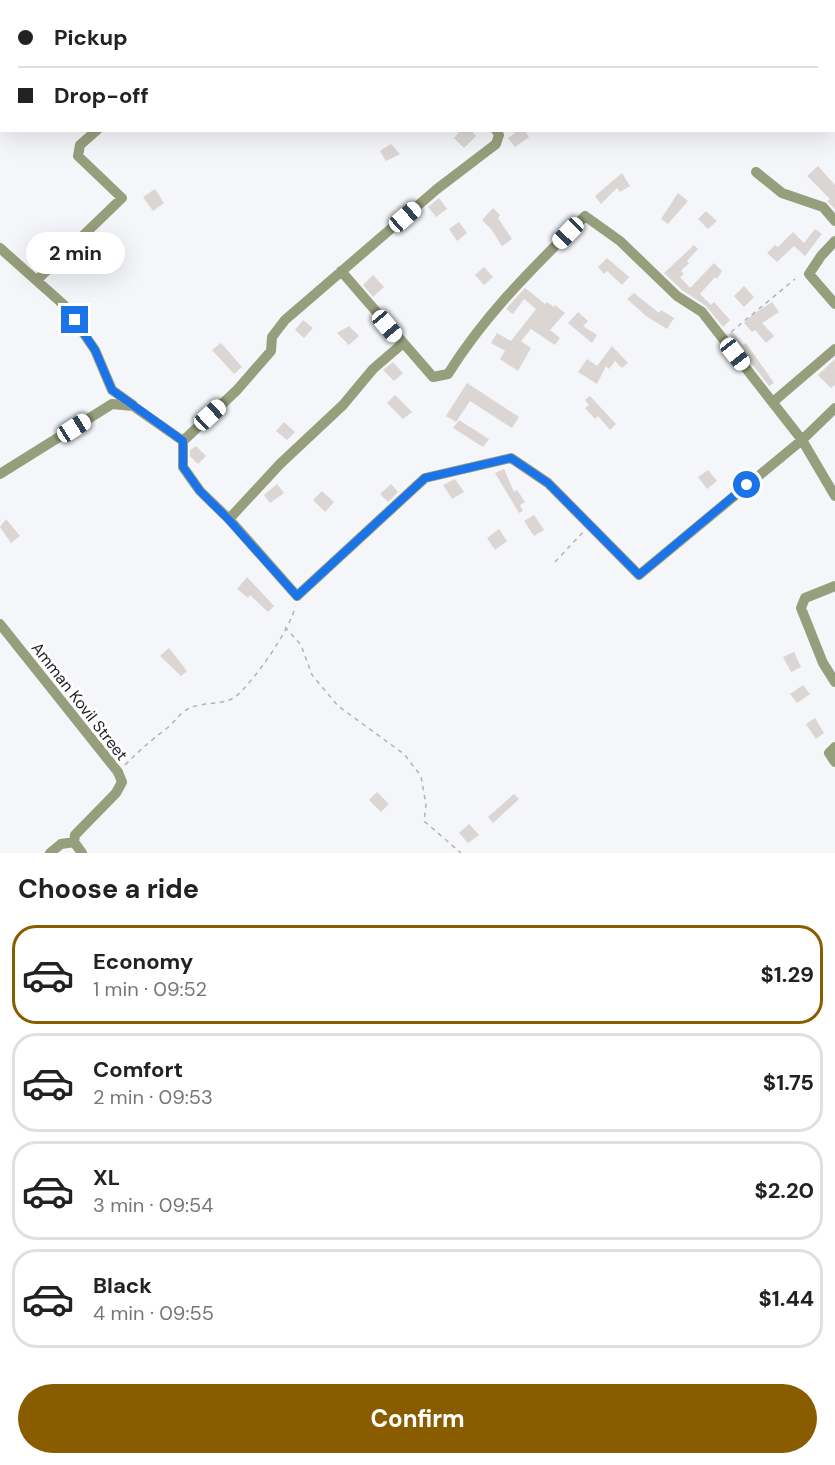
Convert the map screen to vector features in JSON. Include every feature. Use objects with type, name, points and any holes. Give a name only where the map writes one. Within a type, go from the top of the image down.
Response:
[{"type":"street","points":[[37,280],[122,198],[78,156],[80,145],[95,132]]},
{"type":"street","points":[[497,132],[499,135],[496,144],[437,189],[285,320],[272,337],[271,351],[237,390],[183,441],[183,467],[200,491],[297,596],[425,478],[511,458],[548,483],[639,575],[802,440],[835,408]]},
{"type":"street","points":[[756,172],[782,193],[823,207],[835,221]]},
{"type":"street","points":[[340,272],[433,377],[448,374],[470,339],[501,300],[585,216],[620,241],[677,296],[702,312],[802,440],[835,496]]},
{"type":"street","points":[[835,241],[821,255],[809,274],[835,304]]},
{"type":"street","points":[[0,248],[64,305],[95,350],[112,390],[183,441]]},
{"type":"street","points":[[228,519],[280,464],[343,405],[373,369],[402,344]]},
{"type":"street","points":[[773,402],[835,350]]},
{"type":"street","points":[[0,474],[112,404],[133,406]]},
{"type":"street","points":[[835,586],[805,598],[801,608],[823,663],[835,682]]},
{"type":"street","name":"Amman Kovil Street","points":[[0,624],[118,772],[122,782],[116,793],[81,827],[75,835],[74,842]]},
{"type":"street","points":[[835,747],[829,753],[835,762]]},
{"type":"street","points":[[50,853],[61,844],[74,842],[82,853]]},
{"type":"path","points":[[723,338],[795,279]]},
{"type":"path","points":[[555,562],[590,525]]},
{"type":"path","points":[[118,772],[153,736],[168,728],[177,716],[191,707],[234,698],[273,654],[285,627],[294,614],[297,596]]},
{"type":"path","points":[[285,627],[301,645],[312,675],[338,706],[404,754],[421,776],[426,805],[424,821],[461,853]]},
{"type":"building","points":[[459,132],[473,132],[476,136],[464,148],[454,138]]},
{"type":"building","points":[[516,132],[525,132],[529,137],[515,147],[508,138]]},
{"type":"building","points":[[391,144],[400,154],[386,161],[380,151]]},
{"type":"building","points":[[818,166],[835,185],[835,209],[827,201],[830,199],[807,176]]},
{"type":"building","points":[[622,173],[630,186],[620,192],[617,188],[601,204],[595,196]]},
{"type":"building","points":[[155,189],[164,203],[153,211],[143,197]]},
{"type":"building","points":[[678,193],[688,201],[668,224],[661,219]]},
{"type":"building","points":[[439,198],[447,209],[436,217],[428,207]]},
{"type":"building","points":[[493,208],[500,215],[498,218],[512,239],[502,246],[482,220]]},
{"type":"building","points":[[706,211],[717,221],[708,229],[698,219]]},
{"type":"building","points":[[459,222],[467,233],[457,241],[449,229]]},
{"type":"building","points":[[815,229],[822,234],[805,256],[794,246],[777,262],[767,253],[775,245],[778,247],[793,232],[804,243]]},
{"type":"building","points":[[694,245],[698,249],[687,261],[689,263],[681,271],[684,274],[680,277],[690,288],[714,263],[722,271],[717,279],[715,277],[700,294],[711,305],[714,302],[730,320],[723,327],[706,306],[682,290],[664,273]]},
{"type":"building","points":[[607,258],[629,277],[622,285],[607,271],[604,274],[598,267]]},
{"type":"building","points":[[484,267],[493,277],[484,285],[475,275]]},
{"type":"building","points":[[373,275],[384,287],[373,297],[363,285]]},
{"type":"building","points":[[744,286],[754,297],[744,307],[734,296]]},
{"type":"building","points":[[525,288],[545,304],[547,302],[554,307],[555,305],[565,313],[550,330],[560,338],[555,345],[531,329],[521,341],[531,348],[518,371],[500,359],[505,351],[491,343],[497,333],[511,341],[536,309],[524,299],[513,314],[506,309]]},
{"type":"building","points":[[634,293],[659,313],[661,310],[674,318],[667,329],[646,316],[627,299]]},
{"type":"building","points":[[772,302],[779,312],[762,323],[774,336],[766,343],[755,330],[752,332],[744,323]]},
{"type":"building","points":[[578,312],[588,321],[583,326],[597,335],[592,343],[568,323]]},
{"type":"building","points":[[303,320],[313,328],[304,338],[295,330]]},
{"type":"building","points":[[349,326],[359,336],[349,345],[337,333]]},
{"type":"building","points":[[733,332],[743,345],[746,343],[774,383],[769,386],[729,334]]},
{"type":"building","points":[[221,343],[242,367],[234,374],[212,350]]},
{"type":"building","points":[[612,346],[628,363],[622,368],[615,361],[609,369],[606,366],[597,384],[578,372],[587,359],[597,366]]},
{"type":"building","points":[[835,359],[835,385],[831,388],[818,375]]},
{"type":"building","points":[[393,362],[403,373],[394,381],[383,370]]},
{"type":"building","points":[[467,383],[519,417],[512,428],[470,401],[456,422],[446,416]]},
{"type":"building","points":[[395,395],[412,412],[403,419],[387,403]]},
{"type":"building","points":[[590,396],[616,424],[610,430],[598,416],[595,419],[585,408],[589,405],[585,400]]},
{"type":"building","points":[[459,420],[489,439],[483,447],[453,428]]},
{"type":"building","points":[[284,422],[295,432],[287,440],[276,431]]},
{"type":"building","points":[[196,446],[206,456],[198,464],[190,456],[190,450]]},
{"type":"building","points":[[504,469],[514,492],[517,490],[525,502],[520,505],[523,511],[519,513],[495,473]]},
{"type":"building","points":[[708,470],[717,481],[707,489],[698,477]]},
{"type":"building","points":[[455,479],[464,492],[452,499],[443,485]]},
{"type":"building","points":[[277,484],[284,493],[270,503],[264,495]]},
{"type":"building","points":[[391,484],[398,492],[388,502],[380,494]]},
{"type":"building","points":[[322,491],[334,502],[325,512],[313,500]]},
{"type":"building","points":[[534,515],[544,530],[534,536],[524,521]]},
{"type":"building","points":[[6,519],[20,536],[11,543],[0,527]]},
{"type":"building","points":[[499,529],[507,541],[495,550],[487,538]]},
{"type":"building","points":[[247,577],[274,606],[268,612],[250,595],[248,598],[237,589]]},
{"type":"building","points":[[169,648],[187,671],[181,676],[160,656]]},
{"type":"building","points":[[794,652],[801,667],[791,672],[783,657]]},
{"type":"building","points":[[803,685],[810,694],[797,703],[790,694]]},
{"type":"building","points":[[815,718],[824,733],[816,739],[806,724]]},
{"type":"building","points":[[377,792],[389,804],[381,812],[369,800]]},
{"type":"building","points":[[514,794],[519,799],[493,823],[488,817]]},
{"type":"building","points":[[469,824],[479,835],[468,843],[459,833]]},
{"type":"route","points":[[75,320],[95,350],[112,390],[183,441],[183,467],[200,491],[297,596],[425,478],[511,458],[548,483],[639,575],[747,485]]}]
